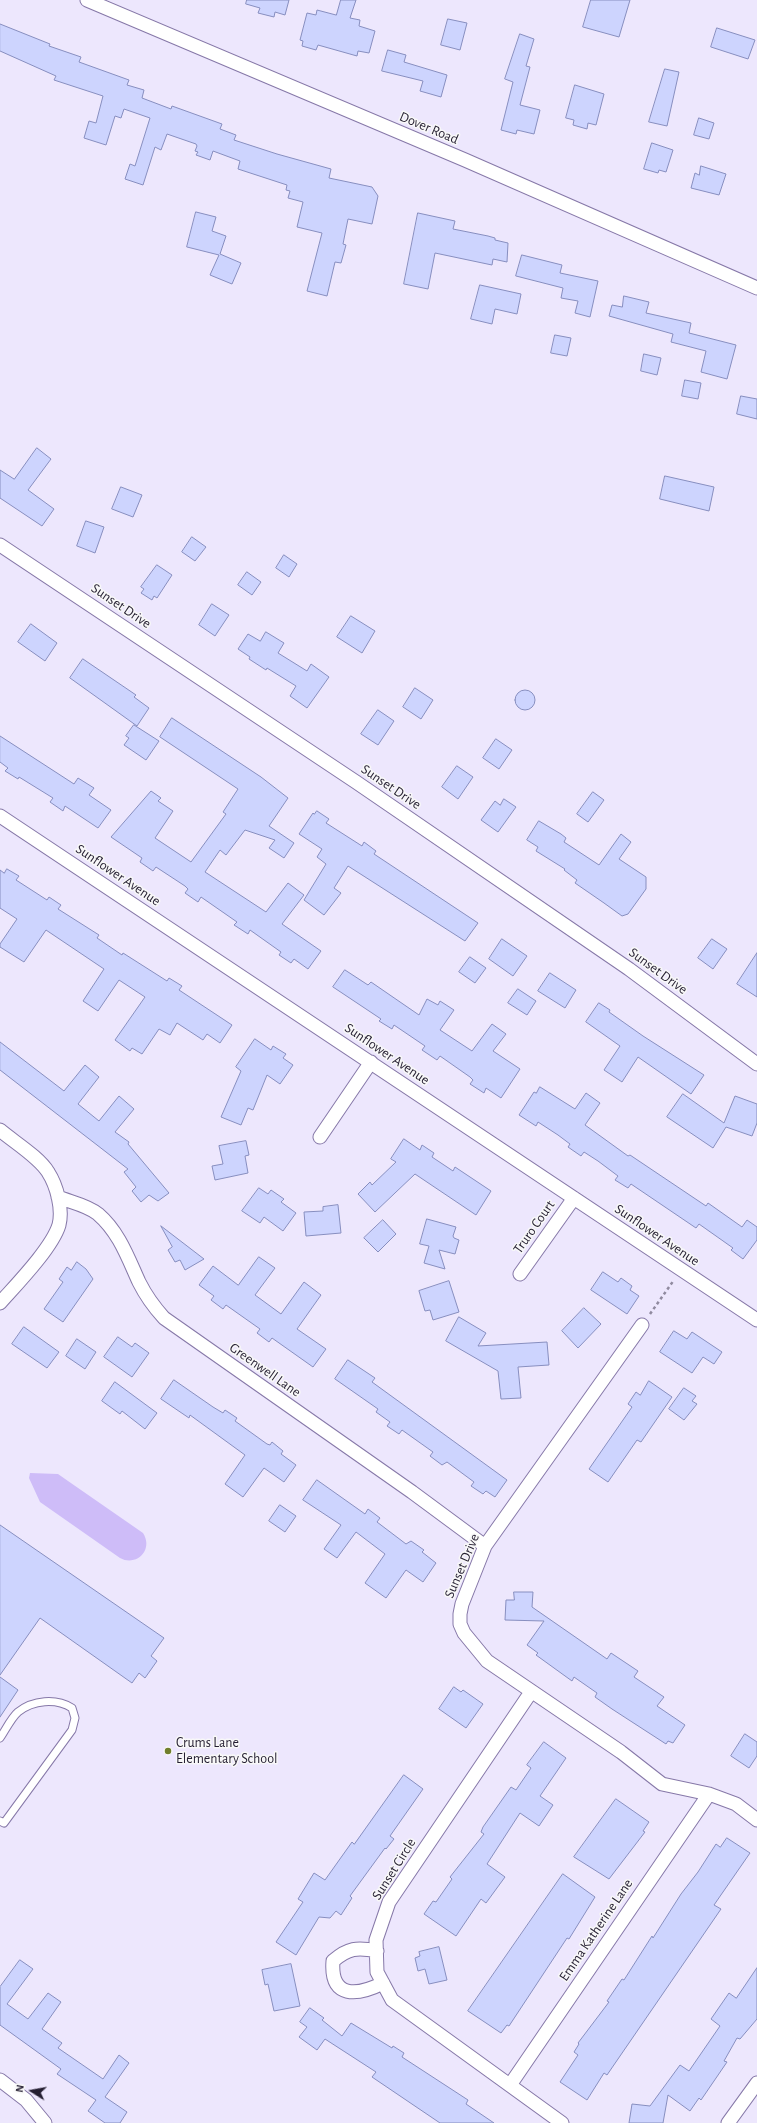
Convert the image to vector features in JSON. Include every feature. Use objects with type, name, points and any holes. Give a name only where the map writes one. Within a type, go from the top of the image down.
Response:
[{"type":"street","name":"Dover Road","points":[[87,0],[465,160],[757,288]]},
{"type":"street","name":"Sunset Drive","points":[[0,545],[356,782],[622,964],[757,1064]]},
{"type":"street","name":"Sunflower Avenue","points":[[0,816],[757,1320]]},
{"type":"street","points":[[320,1137],[371,1062]]},
{"type":"street","points":[[0,1130],[48,1172],[58,1197],[60,1207],[59,1225],[55,1233],[34,1264],[0,1303]]},
{"type":"street","name":"Greenwell Lane","points":[[58,1197],[91,1210],[113,1230],[124,1247],[143,1289],[152,1304],[164,1318],[412,1492],[485,1546]]},
{"type":"street","name":"Truro Court","points":[[520,1274],[574,1198]]},
{"type":"street","name":"Sunset Drive","points":[[642,1325],[485,1546],[462,1604],[460,1624],[464,1633],[487,1661],[621,1752],[662,1784],[709,1794],[736,1804],[757,1820]]},
{"type":"street","name":"Sunset Circle","points":[[531,1692],[389,1902],[376,1940],[377,1972],[392,2000],[562,2123]]},
{"type":"street","name":"Emma Katherine Lane","points":[[510,2085],[709,1794]]},
{"type":"street","points":[[377,1951],[361,1948],[343,1952],[333,1961],[332,1976],[336,1986],[345,1990],[359,1992],[383,1983]]},
{"type":"street","points":[[0,2080],[26,2100],[45,2123]]},
{"type":"street","points":[[728,2123],[757,2083]]},
{"type":"lane","points":[[0,1738],[18,1713],[34,1704],[56,1701],[72,1708],[75,1718],[72,1730],[2,1822]]},
{"type":"path","points":[[642,1325],[681,1270]]},
{"type":"shaded area","points":[[30,1473],[58,1474],[143,1533],[146,1539],[145,1551],[137,1559],[126,1560],[120,1558],[40,1502],[29,1478]]},
{"type":"building","points":[[247,0],[289,0],[285,15],[275,12],[274,17],[258,13],[260,8],[246,4]]},
{"type":"building","points":[[341,0],[356,0],[350,18],[360,20],[359,26],[375,31],[369,53],[358,51],[357,56],[318,45],[316,50],[302,46],[303,41],[300,40],[307,13],[316,15],[317,10],[336,15]]},
{"type":"building","points":[[591,0],[630,0],[619,37],[583,27]]},
{"type":"building","points":[[448,19],[467,23],[460,50],[441,45]]},
{"type":"building","points":[[0,24],[50,44],[49,46],[81,57],[79,62],[129,80],[127,85],[144,90],[142,98],[171,109],[172,106],[222,124],[220,129],[236,135],[234,140],[331,169],[329,178],[372,187],[378,196],[372,224],[348,219],[343,244],[346,245],[341,263],[335,262],[327,296],[307,291],[322,233],[297,227],[303,202],[288,198],[290,191],[286,190],[287,185],[238,169],[240,161],[213,151],[210,160],[196,155],[198,152],[195,151],[197,146],[196,144],[167,134],[161,150],[155,147],[143,185],[125,179],[130,164],[135,166],[150,118],[124,109],[121,118],[115,116],[106,145],[84,138],[89,121],[96,123],[103,96],[54,80],[56,76],[0,51]]},
{"type":"building","points":[[717,28],[755,40],[748,59],[711,47]]},
{"type":"building","points":[[520,34],[534,39],[526,66],[530,67],[520,105],[540,110],[534,134],[517,130],[516,134],[501,130],[513,82],[505,79]]},
{"type":"building","points":[[388,50],[406,55],[404,62],[447,75],[441,97],[420,91],[423,81],[382,71]]},
{"type":"building","points":[[665,69],[679,72],[667,126],[649,122]]},
{"type":"building","points":[[575,85],[604,94],[596,125],[588,123],[587,129],[573,125],[574,120],[566,118]]},
{"type":"building","points":[[699,118],[714,123],[709,139],[694,135]]},
{"type":"building","points":[[652,143],[673,150],[666,172],[659,170],[658,173],[644,169]]},
{"type":"building","points":[[701,166],[726,174],[719,195],[691,188],[695,173],[699,175]]},
{"type":"building","points":[[196,212],[216,217],[212,231],[226,236],[220,254],[241,263],[232,284],[210,275],[219,255],[187,247]]},
{"type":"building","points":[[418,213],[455,221],[453,229],[488,236],[495,238],[495,240],[508,243],[507,262],[493,259],[492,265],[435,253],[428,289],[404,284]]},
{"type":"building","points":[[522,255],[562,265],[560,273],[598,281],[590,317],[575,313],[578,301],[561,298],[563,288],[516,276]]},
{"type":"building","points":[[480,285],[521,294],[517,314],[495,309],[492,324],[471,319]]},
{"type":"building","points":[[624,296],[649,302],[646,313],[691,323],[689,333],[736,345],[727,379],[701,372],[706,351],[671,342],[673,334],[609,316],[612,305],[622,307]]},
{"type":"building","points":[[555,335],[571,338],[567,356],[551,353]]},
{"type":"building","points":[[644,354],[661,358],[657,375],[641,371]]},
{"type":"building","points":[[685,380],[701,383],[698,399],[682,396]]},
{"type":"building","points":[[741,396],[757,399],[757,419],[737,414]]},
{"type":"building","points":[[37,448],[51,459],[28,490],[54,509],[42,526],[0,498],[0,470],[14,479]]},
{"type":"building","points":[[665,476],[714,487],[709,511],[660,499]]},
{"type":"building","points":[[121,487],[142,495],[133,517],[112,509]]},
{"type":"building","points":[[86,521],[104,527],[95,553],[77,546]]},
{"type":"building","points":[[192,537],[206,547],[195,561],[182,552]]},
{"type":"building","points":[[284,555],[297,564],[289,577],[276,568]]},
{"type":"building","points":[[157,565],[172,575],[157,598],[154,596],[152,600],[141,593],[144,589],[141,587]]},
{"type":"building","points":[[247,572],[261,582],[252,595],[238,585]]},
{"type":"building","points":[[212,604],[229,615],[215,636],[199,625]]},
{"type":"building","points":[[351,616],[375,631],[362,653],[337,637]]},
{"type":"building","points":[[31,624],[57,643],[45,661],[18,642]]},
{"type":"building","points":[[266,632],[284,643],[278,653],[307,671],[311,664],[329,677],[307,708],[290,696],[296,686],[267,668],[266,670],[249,659],[250,657],[238,649],[248,634],[260,641]]},
{"type":"building","points":[[83,659],[136,695],[134,697],[149,708],[137,726],[70,678]]},
{"type":"building","points":[[415,688],[433,700],[421,719],[403,707]]},
{"type":"building","points":[[525,690],[532,693],[535,700],[532,707],[525,710],[518,707],[515,700],[518,693]]},
{"type":"building","points":[[378,710],[394,721],[378,745],[361,734]]},
{"type":"building","points":[[172,718],[261,777],[288,798],[269,826],[294,843],[284,858],[269,848],[275,840],[245,830],[226,855],[220,850],[205,872],[266,912],[288,883],[304,895],[282,924],[321,951],[308,969],[294,959],[291,963],[279,955],[281,952],[250,930],[248,934],[234,925],[237,922],[201,897],[198,902],[185,893],[188,889],[185,886],[156,867],[153,871],[140,862],[142,858],[111,837],[151,791],[161,798],[158,801],[173,811],[155,838],[191,862],[226,814],[223,812],[238,789],[160,737]]},
{"type":"building","points":[[134,725],[159,741],[146,760],[124,745],[129,738],[126,736]]},
{"type":"building","points":[[0,736],[74,784],[78,778],[94,788],[89,795],[111,810],[98,828],[65,806],[63,811],[50,802],[53,798],[19,777],[18,779],[5,771],[8,768],[0,762]]},
{"type":"building","points":[[496,739],[512,750],[499,769],[483,758]]},
{"type":"building","points":[[457,766],[473,777],[458,799],[442,787]]},
{"type":"building","points":[[593,792],[604,800],[588,822],[577,814]]},
{"type":"building","points":[[504,799],[516,807],[498,832],[481,820],[495,801],[500,805]]},
{"type":"building","points":[[317,811],[329,819],[326,823],[362,846],[364,842],[376,851],[374,854],[478,923],[465,941],[348,866],[334,888],[341,893],[324,915],[304,900],[326,864],[317,857],[322,849],[299,834],[313,813],[314,814]]},
{"type":"building","points":[[539,821],[561,834],[566,838],[564,842],[599,865],[621,834],[631,842],[619,859],[646,877],[646,889],[628,914],[622,916],[575,883],[577,880],[564,870],[565,869],[536,851],[538,847],[527,840]]},
{"type":"building","points":[[7,869],[19,876],[16,880],[47,900],[49,897],[61,905],[58,909],[99,935],[97,938],[122,955],[123,953],[167,981],[169,978],[182,986],[179,990],[232,1025],[220,1043],[207,1034],[203,1040],[177,1023],[170,1035],[159,1029],[142,1054],[132,1048],[130,1051],[115,1040],[145,997],[119,980],[98,1011],[83,1001],[104,969],[46,930],[24,962],[0,947],[0,944],[17,919],[0,908],[0,870],[4,873]]},
{"type":"building","points":[[502,939],[527,956],[513,976],[489,959]]},
{"type":"building","points":[[712,939],[727,949],[713,969],[698,958]]},
{"type":"building","points":[[757,953],[757,997],[737,984]]},
{"type":"building","points":[[470,957],[486,968],[475,983],[459,972]]},
{"type":"building","points":[[345,970],[368,985],[371,982],[419,1015],[427,999],[438,1005],[440,1001],[454,1010],[440,1030],[472,1051],[492,1024],[506,1034],[493,1051],[520,1069],[501,1098],[486,1088],[484,1093],[470,1084],[473,1080],[470,1077],[440,1056],[437,1060],[422,1050],[425,1046],[394,1025],[392,1029],[379,1021],[381,1019],[333,987]]},
{"type":"building","points":[[550,973],[576,990],[565,1008],[538,991]]},
{"type":"building","points":[[518,989],[536,1001],[527,1015],[508,1003]]},
{"type":"building","points":[[599,1003],[610,1010],[609,1012],[643,1036],[704,1075],[691,1094],[638,1057],[622,1082],[604,1070],[620,1046],[586,1022]]},
{"type":"building","points":[[255,1039],[271,1050],[273,1046],[286,1054],[283,1058],[293,1065],[280,1084],[267,1075],[253,1110],[248,1108],[241,1125],[221,1117],[241,1071],[236,1067]]},
{"type":"building","points":[[0,1042],[64,1091],[85,1065],[99,1077],[78,1104],[99,1121],[119,1096],[134,1109],[115,1132],[129,1142],[128,1144],[169,1193],[158,1201],[149,1195],[141,1202],[132,1191],[136,1187],[124,1172],[128,1169],[0,1070]]},
{"type":"building","points":[[540,1087],[575,1109],[586,1093],[600,1103],[585,1125],[628,1156],[630,1155],[706,1206],[708,1203],[742,1227],[747,1220],[757,1227],[757,1240],[743,1259],[731,1250],[733,1248],[699,1224],[696,1228],[631,1184],[628,1188],[615,1180],[618,1176],[598,1161],[584,1152],[581,1156],[568,1147],[570,1144],[558,1135],[538,1122],[536,1126],[519,1115],[534,1092],[536,1093]]},
{"type":"building","points":[[683,1094],[724,1123],[735,1096],[757,1104],[757,1123],[752,1136],[726,1127],[713,1148],[667,1117]]},
{"type":"building","points":[[404,1139],[420,1150],[422,1145],[434,1153],[432,1157],[453,1171],[455,1167],[491,1191],[476,1215],[415,1174],[375,1212],[358,1194],[370,1182],[372,1185],[396,1162],[391,1159]]},
{"type":"building","points":[[246,1141],[249,1155],[245,1156],[248,1173],[215,1180],[212,1166],[223,1164],[219,1146]]},
{"type":"building","points":[[259,1188],[268,1194],[271,1190],[284,1199],[281,1202],[296,1213],[283,1231],[264,1217],[260,1223],[242,1211]]},
{"type":"building","points":[[338,1205],[341,1233],[306,1236],[304,1212],[323,1211],[323,1207]]},
{"type":"building","points":[[427,1219],[456,1227],[453,1236],[459,1240],[455,1254],[439,1250],[445,1269],[424,1263],[429,1246],[420,1244]]},
{"type":"building","points":[[383,1220],[396,1234],[378,1252],[364,1238]]},
{"type":"building","points":[[161,1226],[204,1259],[185,1270],[180,1260],[175,1262],[168,1250],[172,1247]]},
{"type":"building","points":[[259,1257],[275,1268],[255,1295],[281,1314],[304,1282],[321,1295],[297,1329],[326,1349],[313,1367],[272,1338],[269,1342],[257,1333],[260,1329],[226,1305],[223,1309],[211,1300],[214,1296],[199,1285],[213,1266],[238,1285]]},
{"type":"building","points":[[77,1262],[86,1269],[93,1279],[63,1322],[44,1309],[63,1282],[59,1279],[67,1267],[71,1270]]},
{"type":"building","points":[[603,1272],[618,1282],[621,1278],[632,1286],[630,1290],[639,1296],[627,1314],[591,1290]]},
{"type":"building","points":[[449,1281],[459,1312],[433,1320],[430,1310],[425,1311],[419,1291]]},
{"type":"building","points":[[584,1308],[601,1324],[578,1348],[562,1331]]},
{"type":"building","points":[[459,1317],[486,1333],[478,1346],[547,1342],[549,1365],[518,1367],[521,1398],[501,1399],[498,1371],[446,1341]]},
{"type":"building","points":[[24,1327],[59,1352],[47,1368],[12,1344]]},
{"type":"building","points":[[674,1331],[687,1339],[692,1332],[722,1352],[714,1364],[703,1357],[692,1373],[660,1352]]},
{"type":"building","points":[[118,1337],[132,1347],[135,1343],[149,1353],[132,1377],[104,1357]]},
{"type":"building","points":[[77,1339],[96,1352],[85,1369],[66,1356]]},
{"type":"building","points":[[348,1360],[375,1378],[372,1382],[507,1480],[495,1497],[486,1491],[483,1494],[471,1486],[474,1482],[447,1462],[442,1465],[430,1456],[433,1452],[402,1430],[399,1434],[387,1426],[390,1422],[376,1412],[378,1409],[335,1379]]},
{"type":"building","points":[[174,1380],[213,1407],[223,1413],[225,1410],[237,1418],[235,1421],[267,1444],[270,1445],[272,1442],[283,1451],[281,1454],[296,1465],[284,1482],[264,1468],[243,1497],[225,1484],[245,1455],[190,1415],[189,1418],[161,1399]]},
{"type":"building","points":[[649,1381],[672,1397],[641,1442],[637,1440],[608,1482],[589,1469],[632,1407],[628,1404],[636,1392],[640,1395]]},
{"type":"building","points":[[115,1382],[157,1413],[145,1429],[122,1411],[120,1414],[102,1401]]},
{"type":"building","points":[[684,1388],[696,1396],[692,1401],[697,1404],[684,1420],[669,1409]]},
{"type":"building","points":[[317,1480],[365,1514],[368,1509],[380,1518],[377,1522],[406,1544],[411,1541],[424,1550],[422,1552],[436,1563],[423,1582],[406,1570],[386,1598],[365,1583],[385,1554],[356,1532],[337,1558],[324,1549],[341,1525],[303,1500]]},
{"type":"building","points":[[280,1505],[296,1516],[285,1532],[269,1521]]},
{"type":"building","points":[[0,1525],[164,1638],[151,1656],[157,1661],[145,1678],[139,1673],[132,1683],[40,1618],[0,1675]]},
{"type":"building","points":[[514,1592],[533,1592],[532,1607],[607,1659],[611,1653],[638,1671],[634,1677],[664,1697],[657,1706],[685,1725],[673,1743],[668,1741],[666,1744],[595,1697],[597,1693],[574,1677],[572,1681],[536,1655],[538,1653],[527,1645],[544,1621],[505,1620],[506,1600],[514,1600]]},
{"type":"building","points":[[0,1677],[18,1690],[0,1717]]},
{"type":"building","points":[[454,1687],[461,1692],[463,1690],[483,1704],[466,1728],[439,1709]]},
{"type":"building","points":[[745,1734],[757,1742],[757,1756],[749,1768],[731,1756]]},
{"type":"building","points":[[544,1742],[566,1758],[540,1796],[553,1805],[539,1826],[520,1813],[487,1864],[505,1877],[486,1903],[481,1899],[456,1936],[424,1914],[433,1901],[436,1902],[452,1879],[450,1877],[484,1834],[481,1832],[483,1827],[511,1787],[516,1790],[531,1768],[527,1765]]},
{"type":"building","points":[[404,1775],[423,1789],[390,1836],[394,1839],[386,1849],[385,1848],[350,1896],[352,1898],[341,1915],[336,1911],[330,1918],[319,1917],[296,1955],[276,1942],[303,1902],[298,1899],[314,1873],[325,1880],[352,1842],[354,1844]]},
{"type":"building","points":[[616,1799],[649,1822],[643,1831],[645,1832],[609,1879],[574,1857]]},
{"type":"building","points":[[727,1838],[750,1853],[714,1905],[721,1909],[607,2075],[604,2073],[587,2100],[560,2082],[578,2055],[574,2052],[579,2044],[578,2043],[609,2002],[607,2001],[622,1979],[624,1980],[652,1936],[653,1938],[681,1894],[698,1872],[716,1844],[720,1847]]},
{"type":"building","points":[[563,1874],[595,1897],[569,1939],[567,1938],[509,2026],[507,2025],[501,2033],[468,2011]]},
{"type":"building","points":[[439,1947],[447,1980],[429,1984],[425,1969],[418,1971],[415,1958],[420,1956],[419,1952]]},
{"type":"building","points":[[20,1960],[33,1969],[7,2004],[28,2019],[48,1993],[61,2002],[42,2029],[62,2043],[58,2048],[103,2079],[119,2055],[129,2063],[105,2097],[127,2112],[120,2123],[105,2123],[88,2111],[96,2100],[57,2074],[61,2069],[0,2025],[0,1987]]},
{"type":"building","points":[[291,1964],[300,2006],[274,2011],[268,1984],[265,1985],[262,1970]]},
{"type":"building","points":[[757,1968],[757,2019],[740,2039],[737,2038],[724,2061],[727,2062],[701,2100],[699,2098],[690,2111],[668,2095],[663,2123],[629,2123],[632,2104],[650,2106],[680,2065],[689,2071],[720,2026],[711,2019],[729,1993],[736,1998]]},
{"type":"building","points":[[310,2008],[324,2018],[322,2020],[342,2036],[351,2023],[392,2048],[393,2046],[404,2053],[402,2057],[468,2100],[466,2104],[494,2123],[440,2123],[372,2077],[376,2072],[325,2039],[317,2050],[299,2037],[307,2027],[300,2022]]},
{"type":"place","name":"Crums Lane Elementary School","points":[[168,1751]]}]
